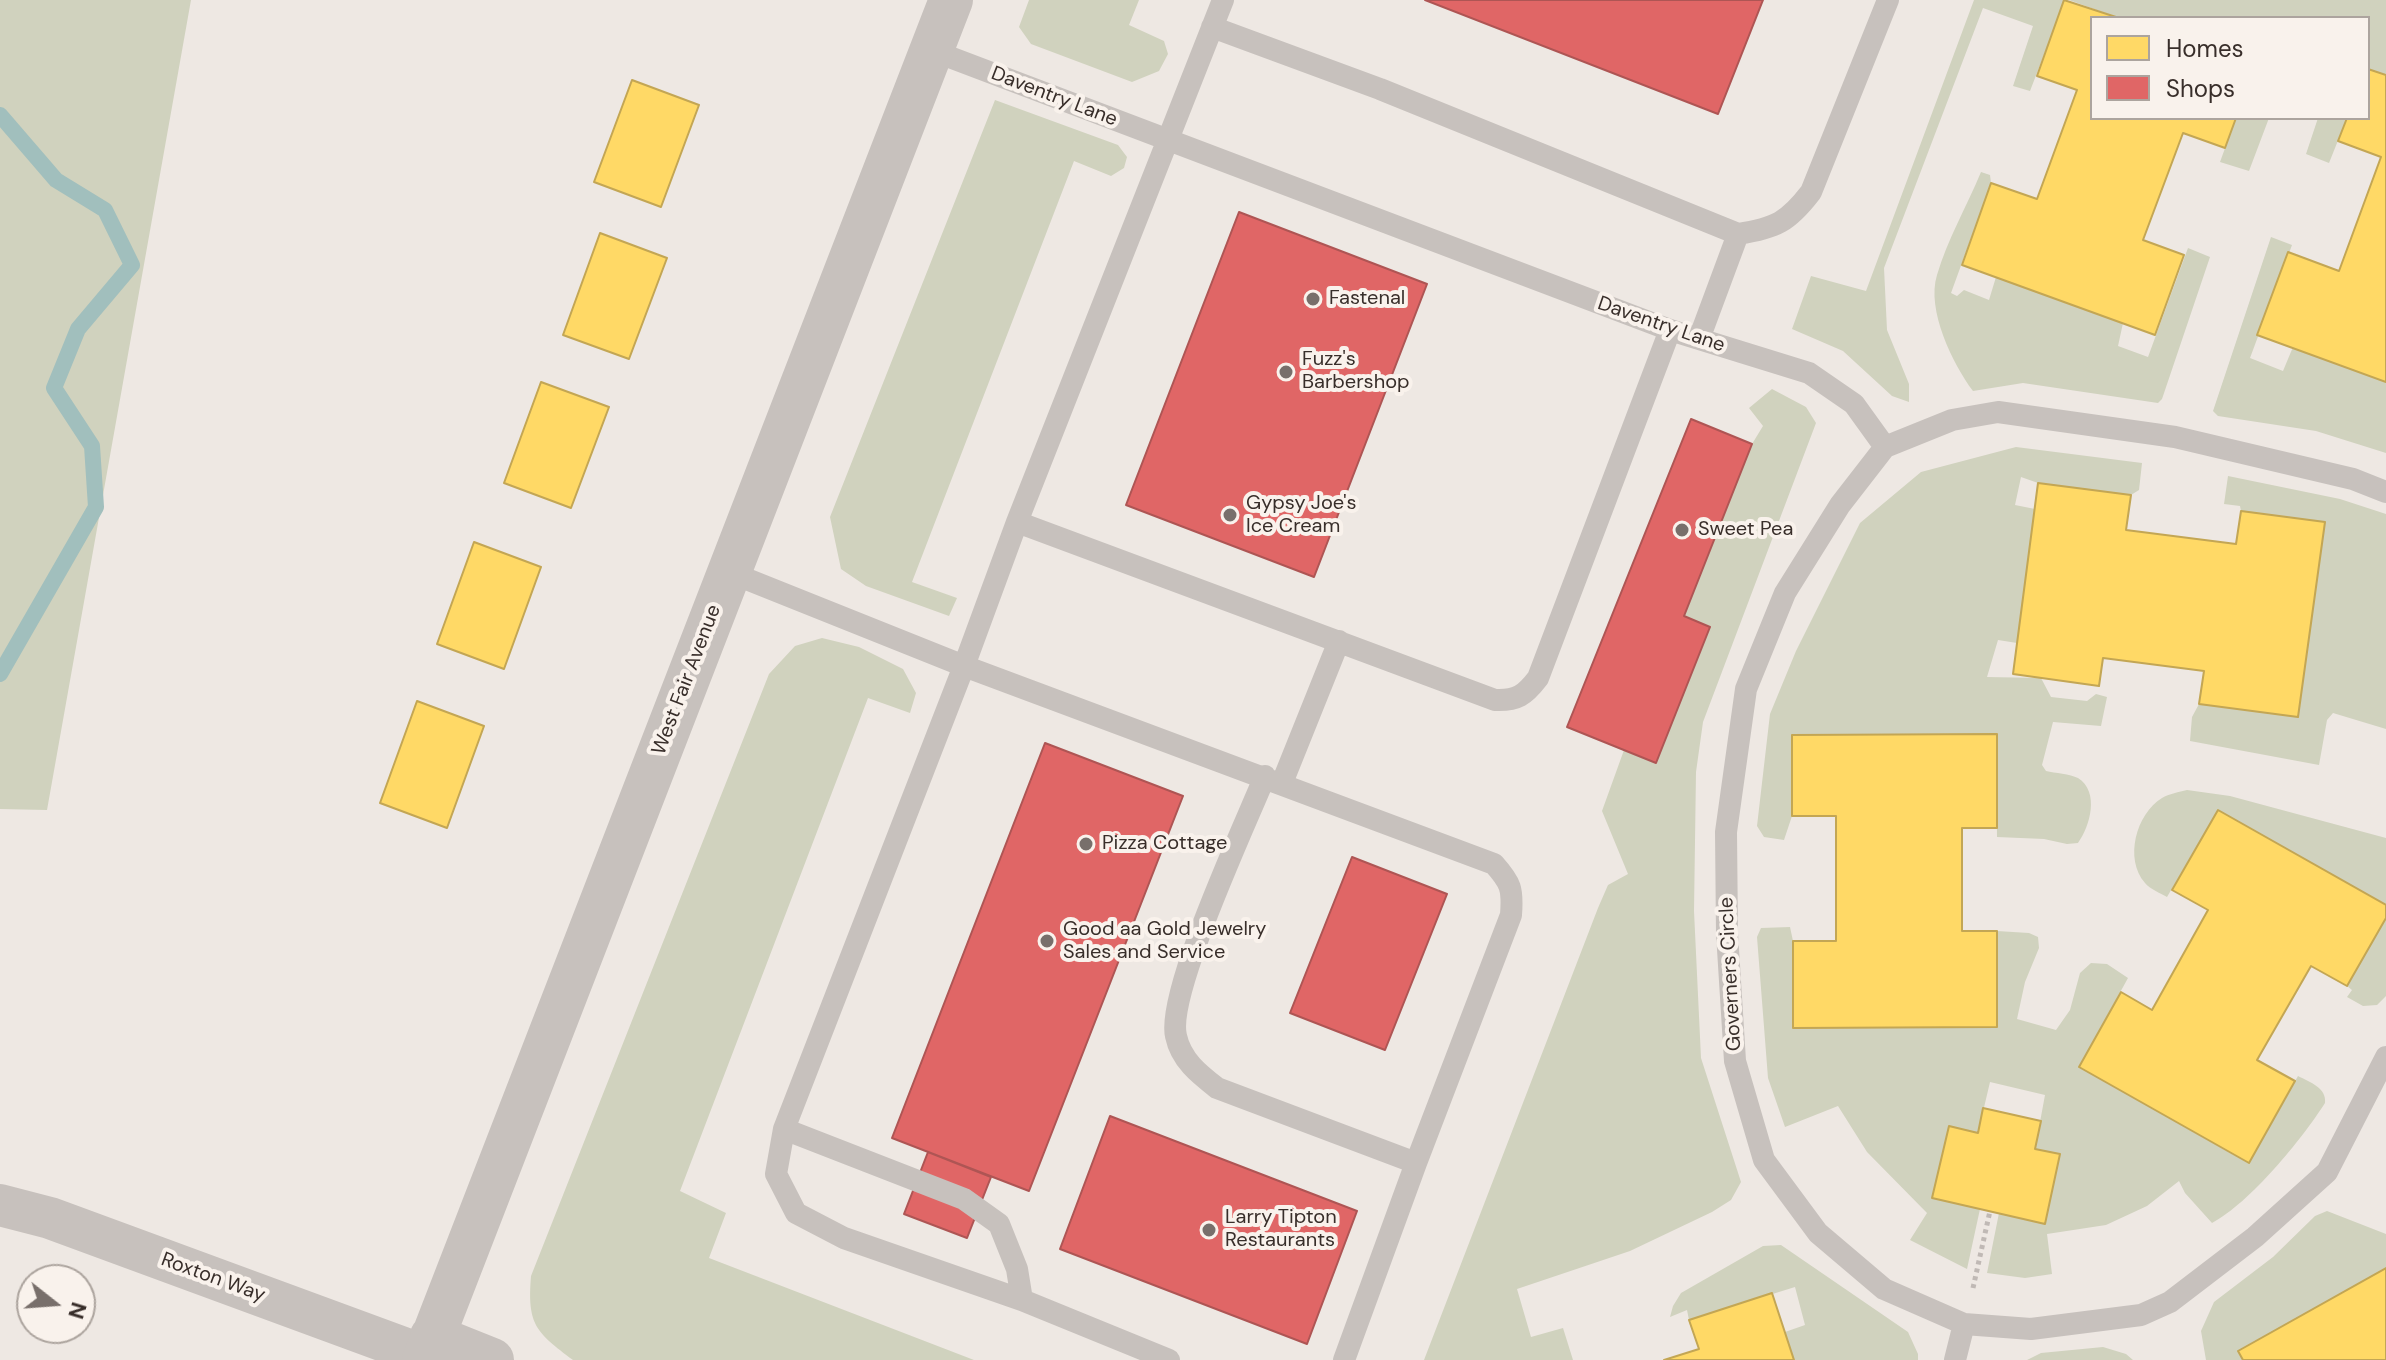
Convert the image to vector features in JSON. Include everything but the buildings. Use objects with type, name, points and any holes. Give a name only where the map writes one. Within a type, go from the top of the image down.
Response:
[{"type":"street","name":"West Fair Avenue","points":[[427,1351],[951,0]]},
{"type":"street","name":"Roxton Way","points":[[0,1205],[50,1218],[427,1351]]},
{"type":"street","points":[[427,1351],[492,1360]]},
{"type":"lane","points":[[1169,1360],[1022,1300],[844,1238],[796,1213],[776,1174],[784,1129],[1017,522],[1223,0]]},
{"type":"lane","points":[[1212,27],[1380,89],[1738,234],[1770,229],[1796,211],[1811,192],[1888,0]]},
{"type":"lane","name":"Daventry Lane","points":[[931,50],[1670,330],[1809,373],[1854,404],[1885,447]]},
{"type":"lane","points":[[1699,339],[1738,234]]},
{"type":"lane","points":[[1017,522],[1495,700],[1512,700],[1526,694],[1538,678],[1670,330]]},
{"type":"lane","points":[[1885,447],[1952,420],[1998,412],[2175,437],[2353,479],[2386,492]]},
{"type":"lane","name":"Governers Circle","points":[[1885,447],[1840,505],[1785,593],[1746,689],[1726,832],[1727,933],[1735,1061],[1764,1160],[1818,1233],[1884,1289],[1964,1324],[2031,1329],[2141,1315],[2170,1302],[2255,1237],[2327,1172],[2386,1057]]},
{"type":"lane","points":[[729,572],[964,666],[1494,864],[1509,881],[1513,897],[1511,915],[1344,1360]]},
{"type":"lane","points":[[1339,641],[1273,780],[1178,995],[1175,1035],[1191,1068],[1217,1088],[1416,1163]]},
{"type":"lane","points":[[784,1129],[964,1199],[999,1224],[1017,1269],[1022,1300]]},
{"type":"lane","points":[[1955,1360],[1964,1324]]},
{"type":"path","points":[[1964,1324],[1990,1211]]},
{"type":"green space","points":[[0,0],[191,0],[47,810],[0,809]]},
{"type":"green space","points":[[1029,0],[1139,0],[1129,25],[1164,41],[1168,54],[1159,71],[1132,82],[1031,44],[1019,27]]},
{"type":"green space","points":[[1974,0],[2065,0],[2030,91],[2013,86],[2033,26],[1983,8],[1884,268],[1887,330],[1909,384],[1909,402],[1892,396],[1843,351],[1792,329],[1811,276],[1866,291]]},
{"type":"green space","points":[[2069,0],[2386,0],[2386,75],[2370,70],[2370,16],[2113,16]]},
{"type":"green space","points":[[995,100],[1118,145],[1127,157],[1124,168],[1111,176],[1074,161],[912,582],[957,598],[949,616],[866,586],[841,569],[830,517]]},
{"type":"green space","points":[[2235,120],[2268,120],[2249,171],[2220,162]]},
{"type":"green space","points":[[2317,120],[2346,120],[2329,163],[2306,154]]},
{"type":"green space","points":[[1981,172],[1990,175],[1991,183],[1951,293],[1957,296],[1964,290],[1989,300],[1996,277],[2123,323],[2118,346],[2148,357],[2188,248],[2210,257],[2162,399],[2158,403],[2023,383],[1973,391],[1943,336],[1935,304],[1935,289],[1946,249]]},
{"type":"green space","points":[[2271,237],[2292,245],[2250,358],[2283,371],[2293,347],[2386,382],[2386,453],[2316,431],[2218,416],[2213,411]]},
{"type":"green space","points":[[1772,389],[1806,407],[1816,423],[1703,722],[1696,772],[1694,911],[1701,1058],[1741,1182],[1731,1200],[1712,1212],[1630,1251],[1517,1289],[1531,1337],[1563,1328],[1573,1360],[1424,1360],[1598,908],[1608,885],[1628,874],[1602,811],[1624,750],[1656,762],[1710,628],[1684,616],[1752,444],[1763,426],[1749,408]]},
{"type":"green space","points":[[2016,447],[2142,463],[2139,490],[2131,495],[2038,483],[2021,477],[2015,505],[2035,509],[2017,643],[1998,640],[1987,677],[2041,678],[2051,697],[2087,701],[2096,694],[2107,697],[2101,726],[2053,722],[2042,765],[2046,771],[2078,778],[2089,792],[2089,819],[2078,843],[1997,837],[1996,734],[1793,735],[1792,816],[1784,840],[1764,837],[1757,826],[1770,714],[1796,651],[1860,523],[1921,472]]},
{"type":"green space","points":[[2228,476],[2340,499],[2386,514],[2386,729],[2333,713],[2327,720],[2319,765],[2190,741],[2192,717],[2199,704],[2298,716],[2325,523],[2241,511],[2240,506],[2224,504]]},
{"type":"green space","points":[[822,638],[859,647],[903,669],[916,693],[910,713],[868,698],[680,1191],[726,1213],[709,1258],[974,1360],[573,1360],[550,1342],[537,1326],[531,1306],[531,1276],[769,674],[795,646]]},
{"type":"green space","points":[[2187,790],[2230,796],[2386,838],[2386,905],[2218,810],[2167,897],[2155,891],[2145,883],[2135,862],[2136,838],[2145,815],[2153,805],[2165,797]]},
{"type":"green space","points":[[2386,918],[2386,996],[2377,1005],[2363,1006],[2347,997],[2352,990],[2347,986]]},
{"type":"green space","points":[[1790,927],[1793,941],[1794,1028],[1996,1027],[1997,931],[2029,933],[2038,937],[2039,948],[2025,982],[2017,1019],[2056,1030],[2070,1010],[2080,973],[2091,963],[2107,964],[2128,978],[2079,1067],[2248,1163],[2298,1076],[2320,1089],[2325,1103],[2289,1152],[2258,1186],[2212,1223],[2185,1193],[2179,1181],[2147,1206],[2106,1225],[2047,1234],[2052,1274],[2025,1278],[1987,1273],[1999,1213],[2045,1223],[2060,1155],[2035,1149],[2045,1095],[1990,1082],[1978,1133],[1950,1126],[1980,1209],[1967,1269],[1910,1240],[1927,1213],[1867,1152],[1838,1106],[1785,1127],[1768,1078],[1757,937],[1761,928]]},
{"type":"green space","points":[[2327,1211],[2386,1234],[2386,1268],[2238,1351],[2243,1360],[2206,1360],[2201,1331],[2214,1302],[2273,1257],[2315,1216]]},
{"type":"green space","points":[[1781,1245],[1908,1332],[1918,1360],[1794,1360],[1785,1332],[1805,1325],[1795,1287],[1689,1320],[1687,1310],[1670,1317],[1681,1293],[1763,1246]]},
{"type":"green space","points":[[2103,1347],[2126,1354],[2133,1360],[2027,1360],[2041,1353]]},
{"type":"waterway","points":[[0,115],[56,180],[105,210],[132,265],[78,329],[54,388],[92,446],[96,507],[0,674]]},
{"type":"place","name":"Fastenal","points":[[1313,299]]},
{"type":"place","name":"Fuzz's Barbershop","points":[[1286,372]]},
{"type":"place","name":"Gypsy Joe's Ice Cream","points":[[1230,515]]},
{"type":"place","name":"Sweet Pea","points":[[1682,530]]},
{"type":"place","name":"Pizza Cottage","points":[[1086,844]]},
{"type":"place","name":"Good aa Gold Jewelry Sales and Service","points":[[1047,941]]},
{"type":"place","name":"Larry Tipton Restaurants","points":[[1209,1230]]}]
